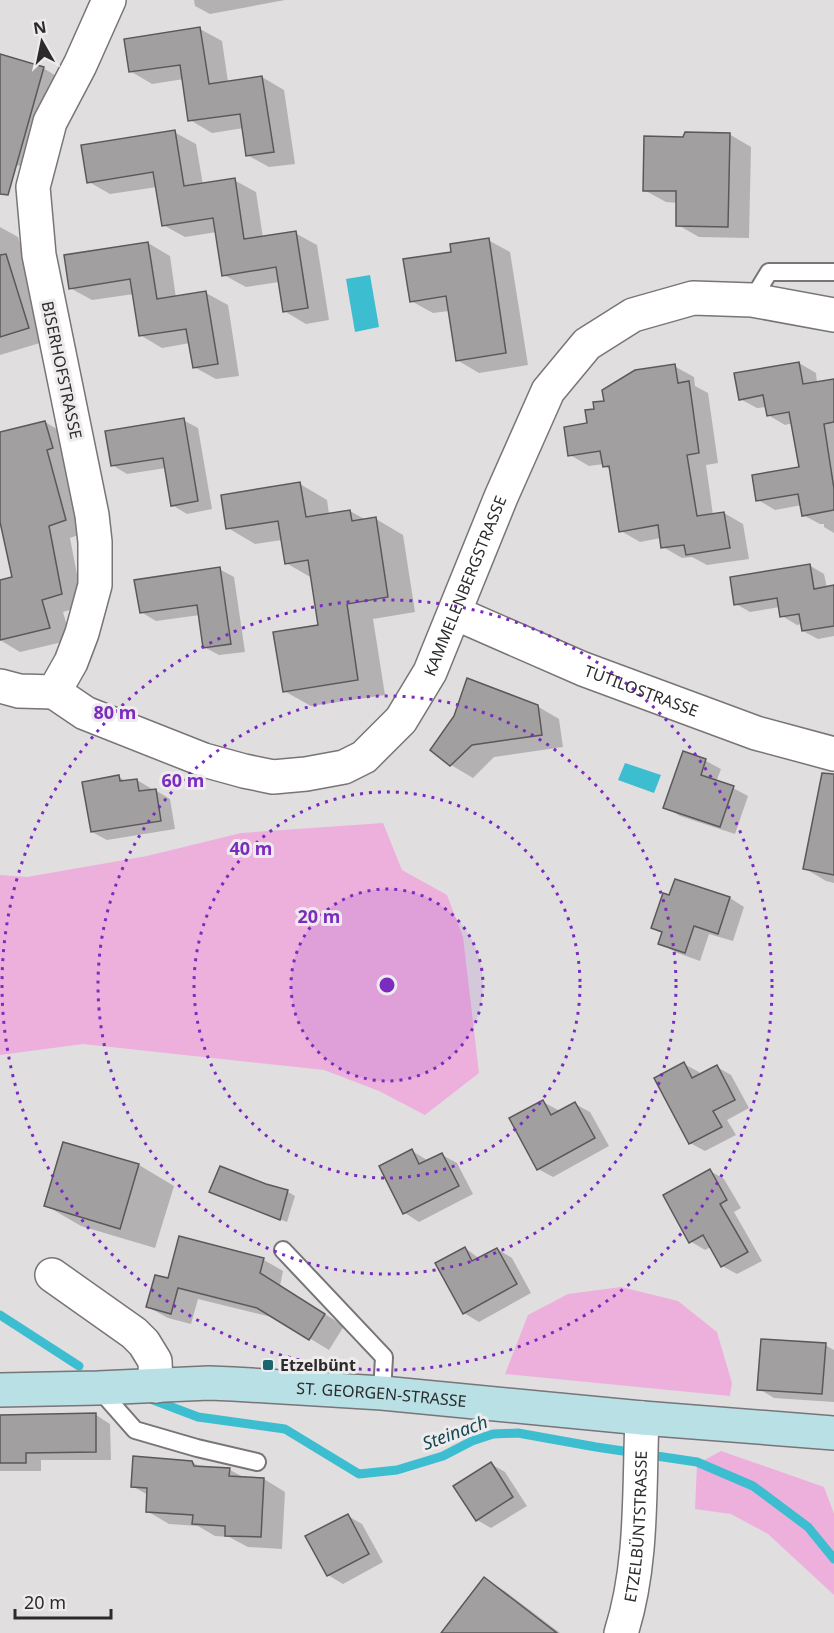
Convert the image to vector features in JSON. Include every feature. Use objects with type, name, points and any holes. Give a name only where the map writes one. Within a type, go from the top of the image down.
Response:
[{"type":"street","name":"BISERHOFSTRASSE","points":[[54,692],[71,662],[82,633],[95,585],[96,542],[39,255],[33,187],[50,122],[80,65],[109,0]]},
{"type":"street","name":"KAMMELENBERGSTRASSE","points":[[54,692],[86,713],[204,760],[244,771],[273,777],[344,767],[364,757],[401,720],[430,672],[501,496],[548,391],[587,344],[633,315],[693,298],[752,300],[834,315]]},
{"type":"street","name":"TUTILOSTRASSE","points":[[455,613],[594,673],[756,733],[834,754]]},
{"type":"street","points":[[0,686],[19,691],[54,692]]},
{"type":"street","points":[[52,1275],[134,1333],[144,1343],[155,1361],[153,1386]]},
{"type":"street","name":"ST. GEORGEN-STRASSE","points":[[0,1390],[233,1384],[382,1393],[642,1430],[834,1433]]},
{"type":"street","name":"ETZELBÜNTSTRASSE","points":[[621,1633],[627,1614],[636,1557],[642,1430]]},
{"type":"lane","points":[[752,300],[769,272],[834,272]]},
{"type":"lane","points":[[283,1250],[384,1357],[382,1393]]},
{"type":"lane","points":[[98,1388],[135,1430],[257,1462]]},
{"type":"shaded area","points":[[383,823],[402,870],[447,895],[463,937],[479,1073],[425,1115],[379,1091],[324,1070],[83,1044],[0,1055],[0,875],[27,877],[147,856],[241,833]]},
{"type":"shaded area","points":[[621,1287],[678,1301],[717,1332],[732,1383],[730,1396],[505,1374],[528,1315],[568,1294]]},
{"type":"shaded area","points":[[721,1451],[824,1487],[834,1514],[834,1595],[768,1534],[731,1514],[695,1509],[697,1464]]},
{"type":"water","points":[[370,275],[379,327],[355,332],[346,279]]},
{"type":"water","points":[[625,763],[661,775],[654,793],[618,780]]},
{"type":"building","points":[[200,27],[209,84],[262,76],[274,152],[246,156],[240,114],[188,121],[180,65],[129,72],[124,39]]},
{"type":"building","points":[[0,54],[44,67],[8,195],[0,194]]},
{"type":"building","points":[[175,130],[184,186],[235,178],[244,239],[296,231],[308,308],[283,312],[276,267],[222,276],[213,218],[162,226],[153,172],[87,183],[81,145]]},
{"type":"building","points":[[685,132],[730,133],[728,227],[676,226],[676,191],[643,191],[644,136],[683,137]]},
{"type":"building","points":[[489,238],[506,353],[456,361],[446,296],[410,302],[403,259],[451,252],[450,244]]},
{"type":"building","points":[[148,242],[157,299],[206,291],[218,364],[193,368],[186,329],[139,336],[130,279],[69,289],[64,255]]},
{"type":"building","points":[[6,254],[29,328],[0,337],[0,255]]},
{"type":"building","points":[[799,362],[803,384],[834,379],[834,422],[824,424],[834,489],[834,510],[802,516],[798,494],[756,501],[752,475],[799,467],[789,412],[767,416],[763,395],[739,400],[734,373]]},
{"type":"building","points":[[675,364],[678,383],[689,381],[699,453],[687,455],[697,516],[724,512],[730,548],[686,555],[684,545],[661,548],[658,525],[619,532],[609,466],[603,467],[600,451],[568,456],[564,427],[587,423],[585,410],[594,409],[593,402],[604,401],[602,390],[635,370]]},
{"type":"building","points":[[184,418],[198,501],[171,506],[163,458],[111,466],[105,431]]},
{"type":"building","points":[[45,421],[53,448],[47,450],[66,520],[49,526],[62,594],[42,600],[50,628],[0,640],[0,580],[12,577],[0,522],[0,432]]},
{"type":"building","points":[[300,482],[306,517],[350,510],[352,521],[376,517],[388,597],[347,604],[358,680],[283,692],[273,632],[318,625],[308,560],[285,564],[278,521],[226,529],[221,495]]},
{"type":"building","points":[[810,564],[814,589],[834,585],[834,626],[802,631],[799,614],[780,617],[777,598],[734,605],[730,577]]},
{"type":"building","points":[[220,567],[231,644],[203,648],[197,605],[140,613],[134,580]]},
{"type":"building","points":[[467,678],[538,705],[542,735],[472,745],[450,766],[430,750],[454,716]]},
{"type":"building","points":[[683,751],[706,759],[701,775],[734,786],[720,827],[663,808]]},
{"type":"building","points":[[822,773],[834,774],[834,875],[803,869]]},
{"type":"building","points":[[119,775],[120,781],[137,779],[139,791],[156,789],[161,821],[91,832],[82,782]]},
{"type":"building","points":[[675,879],[730,897],[718,934],[694,926],[685,953],[658,944],[662,932],[651,928],[663,893],[669,895]]},
{"type":"building","points":[[684,1062],[692,1078],[717,1065],[735,1100],[713,1111],[722,1127],[689,1144],[654,1078]]},
{"type":"building","points":[[543,1100],[551,1115],[575,1102],[595,1138],[537,1170],[509,1118]]},
{"type":"building","points":[[63,1142],[139,1164],[120,1229],[44,1206]]},
{"type":"building","points":[[412,1149],[419,1164],[442,1153],[459,1186],[403,1214],[379,1166]]},
{"type":"building","points":[[220,1166],[288,1190],[280,1220],[209,1192]]},
{"type":"building","points":[[710,1169],[727,1200],[720,1204],[748,1252],[721,1267],[703,1235],[689,1243],[663,1195]]},
{"type":"building","points":[[179,1236],[264,1258],[260,1273],[325,1314],[309,1340],[257,1308],[178,1288],[171,1314],[146,1307],[155,1275],[168,1278]]},
{"type":"building","points":[[465,1247],[472,1261],[497,1248],[517,1284],[463,1314],[435,1263]]},
{"type":"building","points":[[761,1339],[826,1343],[822,1394],[757,1390]]},
{"type":"building","points":[[96,1413],[96,1452],[26,1453],[26,1463],[0,1463],[0,1415]]},
{"type":"building","points":[[133,1456],[192,1461],[194,1466],[230,1468],[229,1476],[264,1478],[261,1537],[225,1536],[225,1526],[192,1524],[193,1515],[146,1512],[147,1488],[131,1487]]},
{"type":"building","points":[[491,1462],[513,1497],[476,1521],[453,1486]]},
{"type":"building","points":[[348,1514],[369,1554],[327,1576],[305,1536]]},
{"type":"building","points":[[484,1577],[557,1633],[441,1633]]},
{"type":"waterway","name":"Steinach","points":[[0,1315],[79,1366]]},
{"type":"waterway","name":"Steinach","points":[[148,1398],[198,1417],[285,1429],[359,1474],[397,1470],[443,1456],[472,1441],[493,1434],[518,1433],[697,1462],[753,1486],[808,1527],[834,1559]]},
{"type":"place","name":"Etzelbünt","points":[[268,1365]]}]
